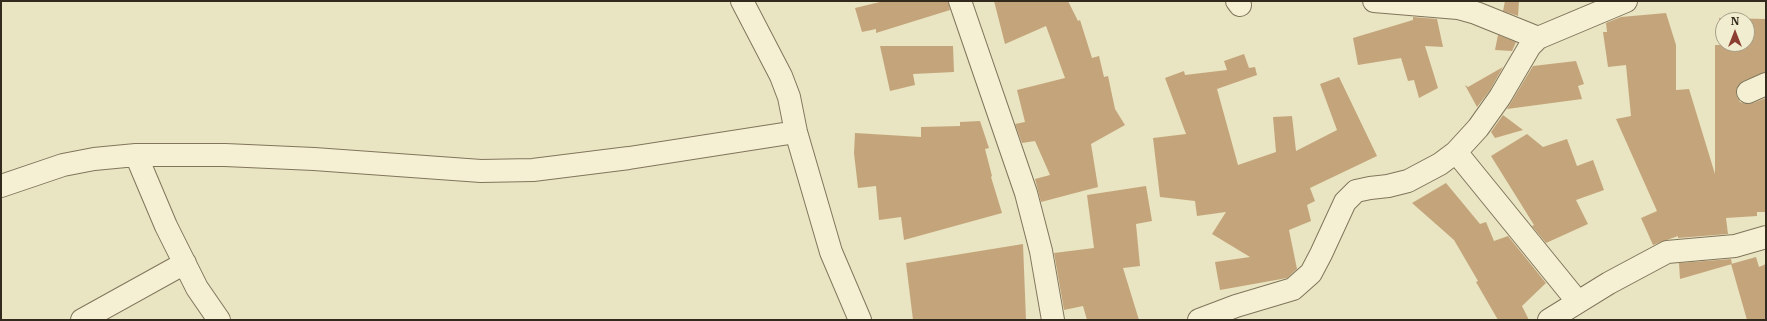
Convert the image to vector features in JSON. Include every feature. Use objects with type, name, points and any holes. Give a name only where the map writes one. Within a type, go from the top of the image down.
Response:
[{"type":"street","points":[[742,1],[781,76],[831,252],[860,320]]},
{"type":"street","points":[[960,1],[1026,193],[1041,251],[1053,320]]},
{"type":"street","points":[[1374,1],[1458,8],[1538,38]]},
{"type":"street","points":[[1199,320],[1293,289],[1311,273],[1345,202],[1356,192],[1408,181],[1440,164],[1456,152],[1478,128],[1500,97],[1530,46],[1538,38],[1626,1]]},
{"type":"street","points":[[1,186],[63,165],[94,159],[136,154],[225,155],[314,159],[481,171],[534,170],[629,158],[796,132]]},
{"type":"street","points":[[1456,152],[1578,302]]},
{"type":"street","points":[[136,154],[166,226],[197,288],[219,320]]},
{"type":"street","points":[[1549,320],[1609,283],[1667,252],[1735,246],[1766,238]]},
{"type":"street","points":[[82,320],[185,263]]},
{"type":"building","points":[[884,1],[948,1],[950,10],[876,33],[876,29],[862,32],[855,8]]},
{"type":"building","points":[[994,1],[1068,1],[1078,21],[1080,20],[1092,58],[1099,56],[1104,77],[1108,76],[1115,109],[1125,125],[1091,144],[1098,187],[1041,202],[1035,179],[1050,175],[1035,141],[1022,143],[1015,124],[1025,122],[1017,90],[1065,78],[1046,26],[1005,44]]},
{"type":"building","points":[[1505,1],[1519,1],[1518,16],[1503,11]]},
{"type":"building","points":[[1666,13],[1676,45],[1676,90],[1689,89],[1715,174],[1715,52],[1755,52],[1755,19],[1766,19],[1766,72],[1743,81],[1738,85],[1736,91],[1740,102],[1746,104],[1766,98],[1766,212],[1757,212],[1757,216],[1726,218],[1728,234],[1678,238],[1678,236],[1653,245],[1641,218],[1657,211],[1616,119],[1631,116],[1626,65],[1608,67],[1603,32],[1607,32],[1606,23],[1621,17]]},
{"type":"building","points":[[1413,17],[1437,19],[1443,47],[1425,46],[1438,88],[1419,98],[1414,80],[1408,81],[1401,58],[1358,65],[1353,38],[1413,20]]},
{"type":"building","points":[[1498,35],[1516,42],[1512,51],[1495,50]]},
{"type":"building","points":[[880,46],[953,46],[954,72],[913,74],[915,85],[890,91]]},
{"type":"building","points":[[1244,54],[1249,68],[1255,67],[1257,75],[1217,89],[1238,165],[1276,152],[1273,117],[1292,116],[1296,151],[1337,130],[1320,84],[1339,77],[1377,156],[1310,188],[1315,201],[1307,205],[1311,221],[1289,230],[1297,269],[1287,278],[1220,290],[1215,262],[1250,257],[1212,234],[1226,212],[1197,216],[1195,201],[1160,197],[1153,138],[1186,134],[1165,78],[1184,71],[1185,75],[1227,70],[1224,61]]},
{"type":"building","points":[[1576,61],[1584,84],[1578,86],[1582,99],[1507,109],[1533,66]]},
{"type":"building","points":[[1503,67],[1490,90],[1477,107],[1465,85],[1468,87]]},
{"type":"building","points":[[1503,115],[1523,130],[1495,138],[1491,132]]},
{"type":"building","points":[[980,121],[989,148],[985,149],[991,177],[1002,213],[904,240],[901,217],[879,220],[876,186],[858,188],[854,153],[855,133],[921,137],[921,127],[960,126],[960,122]]},
{"type":"building","points":[[1527,134],[1543,147],[1567,139],[1577,166],[1593,160],[1604,190],[1576,200],[1588,224],[1546,243],[1532,226],[1534,225],[1491,156]]},
{"type":"building","points":[[1446,183],[1480,224],[1486,222],[1494,241],[1508,236],[1546,283],[1522,306],[1529,320],[1498,320],[1476,282],[1478,281],[1454,240],[1412,203]]},
{"type":"building","points":[[1146,186],[1152,221],[1136,224],[1140,266],[1123,268],[1139,320],[1087,320],[1083,306],[1064,310],[1054,253],[1094,248],[1087,195]]},
{"type":"building","points":[[1023,244],[1026,320],[913,320],[906,263]]},
{"type":"building","points":[[1756,257],[1759,267],[1766,264],[1766,320],[1747,320],[1731,264]]},
{"type":"building","points":[[1731,259],[1732,264],[1680,279],[1679,263]]}]
